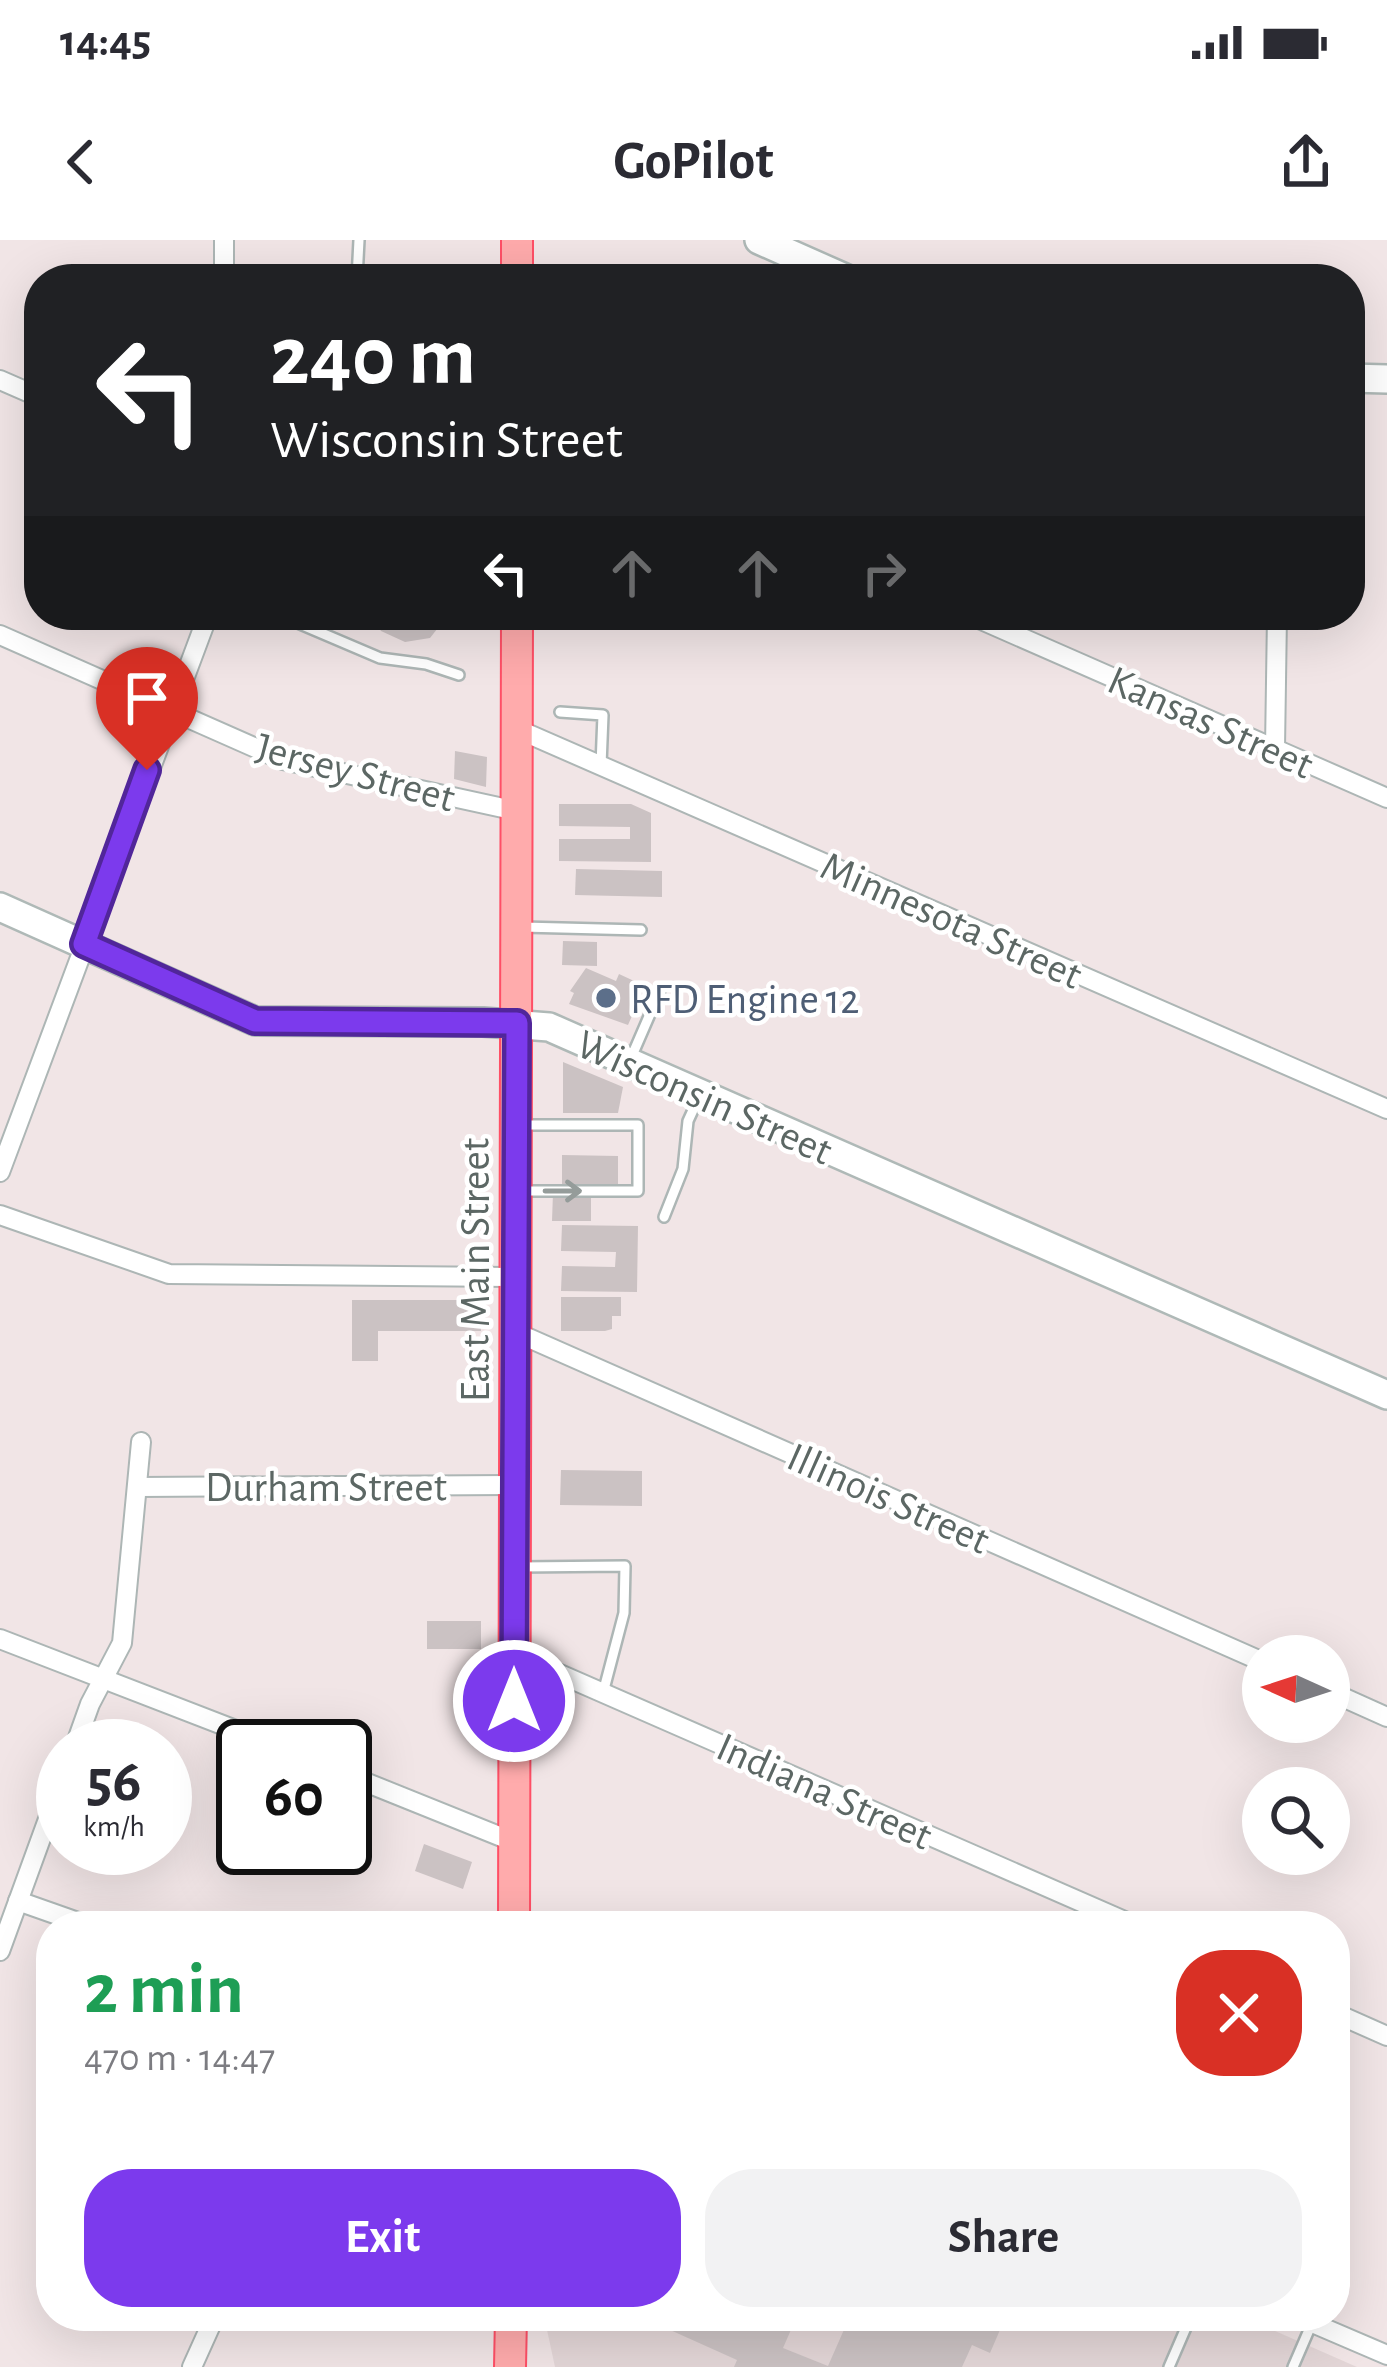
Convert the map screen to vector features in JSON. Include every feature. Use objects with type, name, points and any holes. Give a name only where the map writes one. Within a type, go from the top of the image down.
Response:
[{"type":"main road","name":"East Main Street","points":[[514,1911],[517,630]]},
{"type":"main road","points":[[510,2367],[511,2331]]},
{"type":"street","points":[[759,240],[813,264]]},
{"type":"street","points":[[0,1172],[202,630]]},
{"type":"street","name":"Kansas Street","points":[[1005,630],[1387,798]]},
{"type":"street","points":[[1276,748],[1277,630]]},
{"type":"street","name":"Jersey Street","points":[[0,635],[283,760],[517,811]]},
{"type":"street","name":"Minnesota Street","points":[[518,729],[1387,1109]]},
{"type":"street","name":"Wisconsin Street","points":[[0,907],[255,1021],[549,1027],[1387,1395]]},
{"type":"street","points":[[0,1215],[169,1274],[515,1277]]},
{"type":"street","name":"Illinois Street","points":[[515,1332],[1242,1653]]},
{"type":"street","points":[[87,1719],[122,1643],[142,1442]]},
{"type":"street","name":"Durham Street","points":[[138,1487],[515,1485]]},
{"type":"street","points":[[0,1639],[216,1721]]},
{"type":"street","name":"Indiana Street","points":[[514,1654],[1102,1911]]},
{"type":"street","points":[[1350,1700],[1387,1717]]},
{"type":"street","points":[[372,1785],[514,1842]]},
{"type":"street","points":[[0,1951],[36,1851]]},
{"type":"street","points":[[18,1900],[48,1911]]},
{"type":"street","points":[[1350,2020],[1387,2036]]},
{"type":"street","points":[[191,2367],[207,2331]]},
{"type":"street","points":[[1330,2331],[1387,2355]]},
{"type":"lane","points":[[315,630],[380,658],[425,664],[459,675]]},
{"type":"lane","points":[[560,712],[604,715],[601,765]]},
{"type":"lane","points":[[516,927],[641,930]]},
{"type":"lane","points":[[629,1063],[660,991]]},
{"type":"lane","points":[[664,1217],[682,1169],[688,1121],[700,1093]]},
{"type":"lane","points":[[516,1191],[638,1191],[638,1125],[517,1125]]},
{"type":"lane","points":[[514,1567],[625,1567],[624,1613],[603,1693]]},
{"type":"lane","points":[[1169,2367],[1184,2331]]},
{"type":"lane","points":[[1293,2367],[1301,2331]]},
{"type":"shaded area","points":[[547,2331],[1275,2331],[1357,2367],[555,2367]]},
{"type":"building","points":[[436,630],[430,638],[405,642],[381,631]]},
{"type":"building","points":[[455,751],[487,757],[486,787],[454,779]]},
{"type":"building","points":[[559,804],[631,804],[651,813],[651,862],[559,861],[559,839],[630,839],[630,827],[559,826]]},
{"type":"building","points":[[576,869],[662,871],[662,897],[575,895]]},
{"type":"building","points":[[563,941],[597,942],[597,966],[562,965]]},
{"type":"building","name":"RFD Engine 12","points":[[586,968],[616,981],[619,974],[645,986],[628,1025],[569,1004],[574,993],[570,991]]},
{"type":"building","points":[[563,1062],[623,1087],[618,1113],[563,1113]]},
{"type":"building","points":[[562,1155],[618,1156],[618,1186],[562,1186]]},
{"type":"building","points":[[553,1193],[591,1194],[591,1221],[552,1221]]},
{"type":"building","points":[[562,1225],[638,1226],[637,1292],[561,1291],[562,1266],[615,1267],[616,1252],[561,1251]]},
{"type":"building","points":[[561,1297],[621,1297],[621,1316],[612,1316],[612,1329],[605,1331],[561,1331]]},
{"type":"building","points":[[352,1300],[481,1300],[481,1331],[378,1331],[378,1361],[352,1361]]},
{"type":"building","points":[[561,1470],[642,1471],[642,1506],[560,1505]]},
{"type":"building","points":[[427,1621],[481,1621],[481,1649],[427,1649]]},
{"type":"building","points":[[424,1844],[472,1862],[463,1889],[415,1871]]},
{"type":"building","points":[[672,2331],[790,2331],[783,2348],[828,2366],[843,2331],[1000,2331],[990,2353],[972,2345],[962,2367],[734,2367],[737,2360]]},
{"type":"place","name":"RFD Engine 12","points":[[606,998]]},
{"type":"route","points":[[147,770],[84,944],[255,1021],[517,1023],[514,1701]]}]
